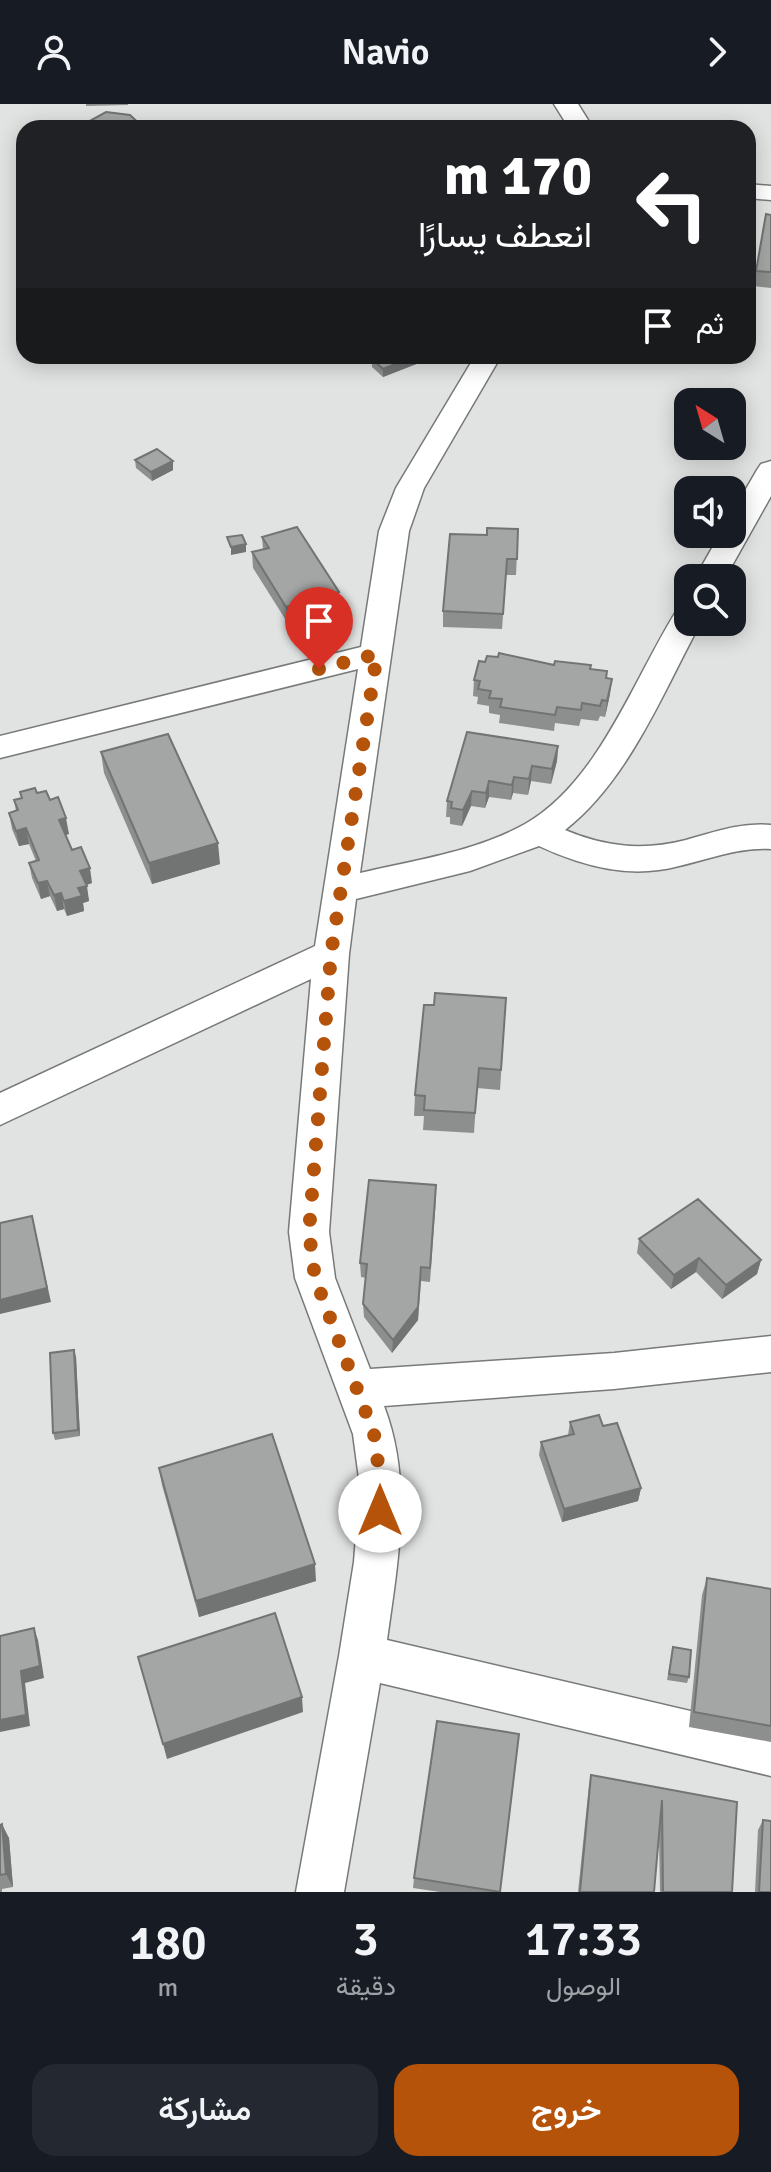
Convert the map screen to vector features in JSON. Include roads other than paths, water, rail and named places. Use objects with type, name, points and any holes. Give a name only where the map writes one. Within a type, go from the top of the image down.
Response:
[{"type":"street","points":[[320,1892],[362,1656],[376,1562],[381,1486],[374,1434],[315,1278],[309,1232],[331,954],[377,654],[387,563],[401,509],[421,467],[483,364]]},
{"type":"street","points":[[718,564],[771,470]]},
{"type":"street","points":[[341,890],[490,852],[539,832],[575,803],[600,769],[677,636]]},
{"type":"street","points":[[0,747],[377,654]]},
{"type":"street","points":[[539,832],[581,853],[617,859],[671,857],[727,841],[771,837]]},
{"type":"street","points":[[0,1110],[331,954]]},
{"type":"street","points":[[356,1389],[614,1371],[771,1354]]},
{"type":"street","points":[[362,1656],[771,1753]]}]
